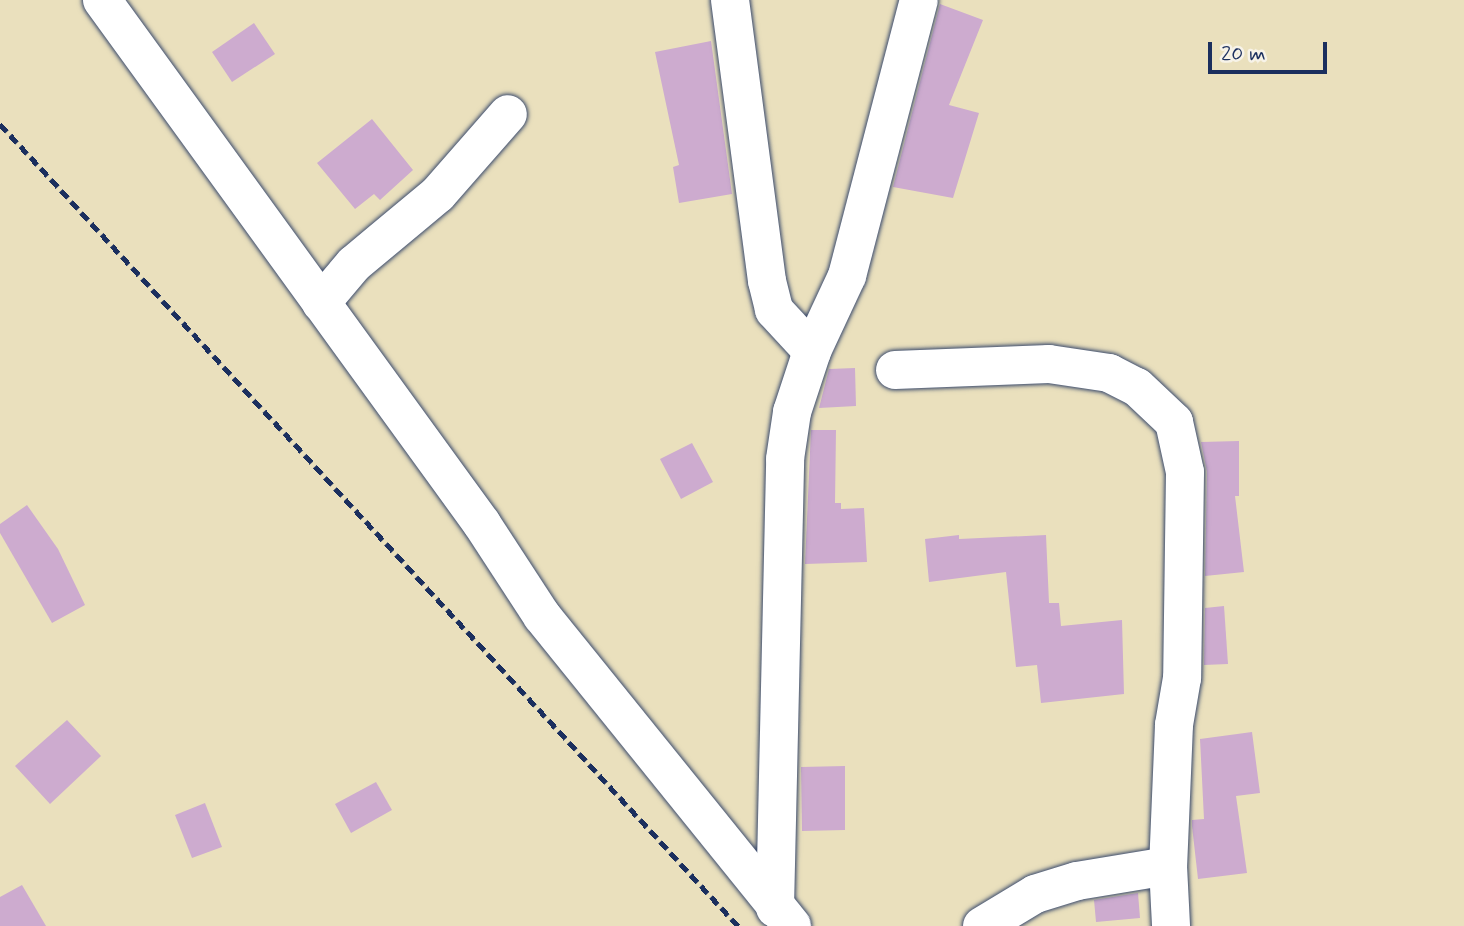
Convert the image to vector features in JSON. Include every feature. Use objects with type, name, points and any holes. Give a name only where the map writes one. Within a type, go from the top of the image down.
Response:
[{"type":"street","points":[[102,0],[482,524],[542,615],[783,917]]},
{"type":"street","points":[[730,0],[767,281],[774,310],[811,351]]},
{"type":"street","points":[[783,917],[785,458],[792,412],[811,351],[847,276],[919,0]]},
{"type":"street","points":[[321,303],[354,264],[438,194],[508,114]]},
{"type":"street","points":[[895,370],[1049,364],[1109,373],[1137,387],[1174,422],[1185,472],[1182,678],[1174,725],[1168,866],[1171,926]]},
{"type":"street","points":[[982,926],[1035,894],[1077,881],[1168,866]]},
{"type":"building","points":[[940,4],[983,20],[949,105],[979,113],[953,198],[893,187]]},
{"type":"building","points":[[254,23],[275,54],[232,82],[212,52]]},
{"type":"building","points":[[711,41],[732,194],[679,203],[673,167],[679,165],[655,52]]},
{"type":"building","points":[[372,119],[413,170],[380,200],[374,194],[355,209],[317,163]]},
{"type":"building","points":[[855,368],[856,406],[819,408],[829,369]]},
{"type":"building","points":[[811,430],[836,430],[835,503],[841,503],[841,509],[864,508],[867,562],[805,564]]},
{"type":"building","points":[[1239,441],[1239,496],[1235,496],[1244,572],[1205,576],[1207,472],[1201,442]]},
{"type":"building","points":[[692,443],[713,482],[681,499],[660,459]]},
{"type":"building","points":[[27,505],[58,549],[85,605],[52,623],[0,533],[0,524]]},
{"type":"building","points":[[959,535],[959,539],[1046,535],[1049,603],[1059,603],[1061,626],[1122,620],[1124,694],[1041,703],[1037,665],[1016,667],[1006,572],[929,582],[925,539]]},
{"type":"building","points":[[1224,606],[1228,664],[1204,665],[1205,608]]},
{"type":"building","points":[[67,720],[101,756],[50,804],[15,766]]},
{"type":"building","points":[[1252,732],[1260,793],[1236,796],[1247,873],[1198,879],[1192,820],[1204,819],[1200,739]]},
{"type":"building","points":[[845,766],[845,830],[802,831],[801,767]]},
{"type":"building","points":[[376,782],[392,810],[351,833],[335,804]]},
{"type":"building","points":[[205,803],[222,847],[192,858],[175,815]]},
{"type":"building","points":[[22,885],[46,926],[0,926],[0,897]]},
{"type":"building","points":[[1138,893],[1140,918],[1096,922],[1094,900]]},
{"type":"railway","points":[[0,124],[738,926]]}]
